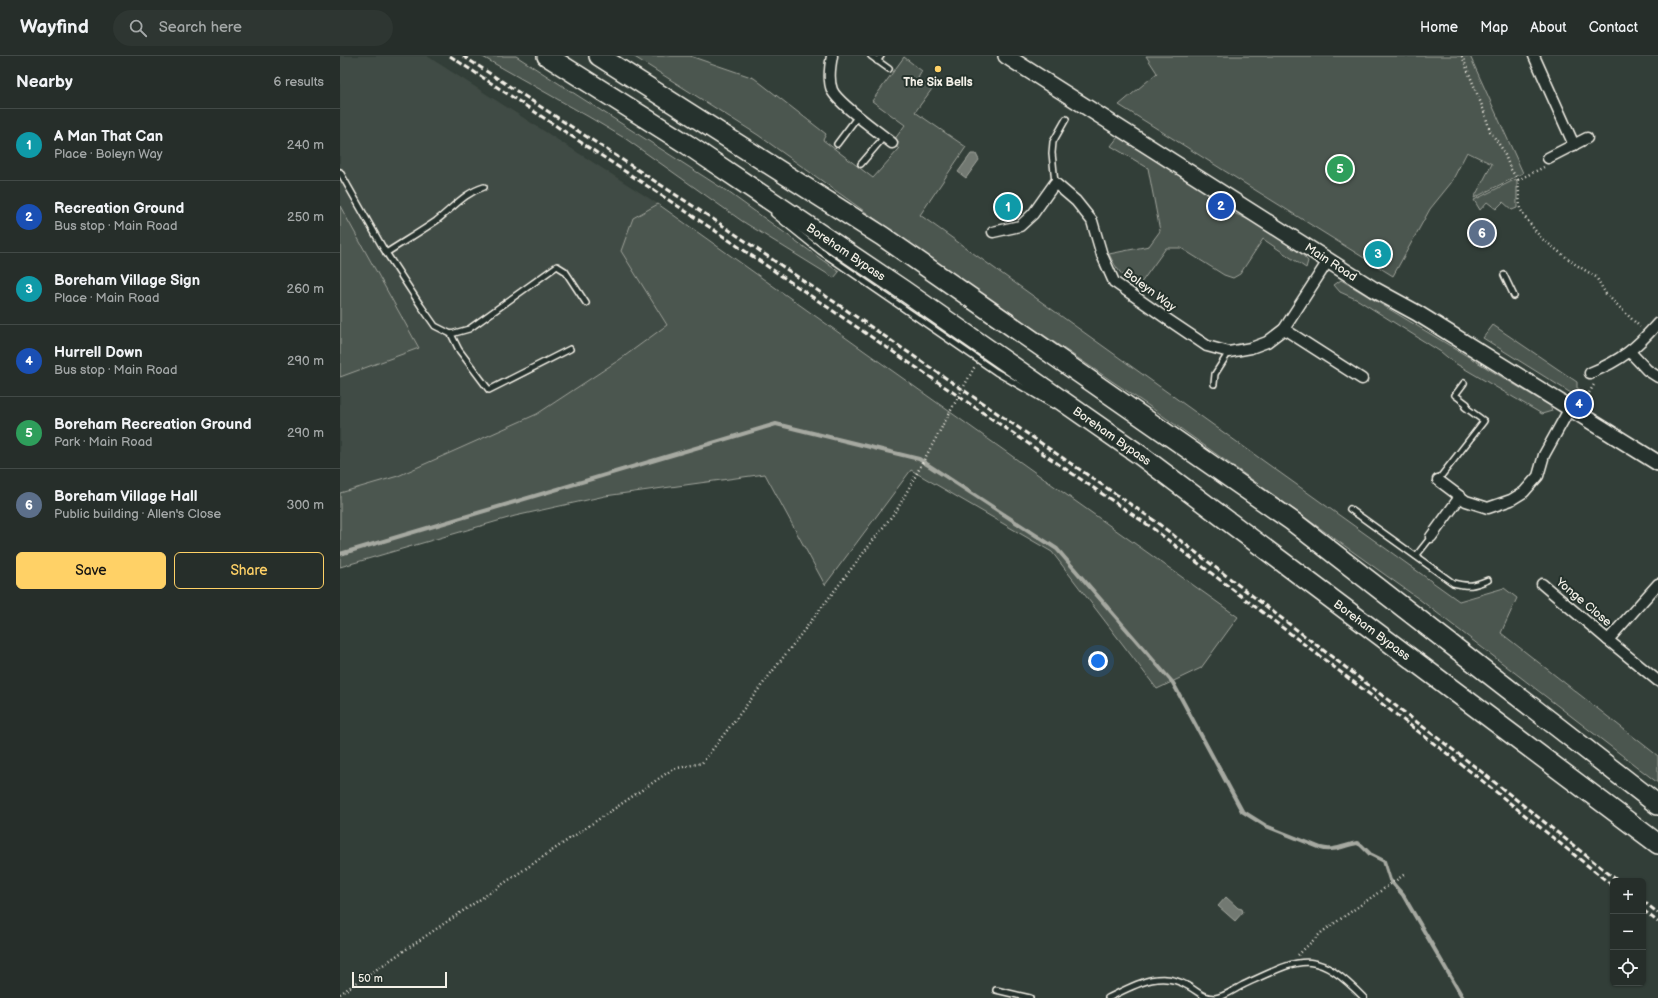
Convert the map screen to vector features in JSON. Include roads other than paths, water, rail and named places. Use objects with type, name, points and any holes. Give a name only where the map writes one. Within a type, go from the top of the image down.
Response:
[{"type":"highway","name":"Boreham Bypass","points":[[547,56],[688,145],[903,290],[1140,455],[1658,844]]},
{"type":"highway","points":[[599,56],[882,236],[1292,522],[1658,805]]},
{"type":"main road","name":"Main Road","points":[[1006,56],[1328,261],[1373,289],[1417,313],[1658,463]]},
{"type":"street","points":[[832,56],[830,73],[832,90],[844,104],[888,140]]},
{"type":"street","points":[[1534,56],[1574,145]]},
{"type":"street","points":[[1548,158],[1587,138]]},
{"type":"street","points":[[994,232],[1020,226],[1033,214],[1055,183]]},
{"type":"street","name":"Boleyn Way","points":[[1055,183],[1076,201],[1092,221],[1102,255],[1114,282],[1208,346],[1229,352],[1251,348],[1267,342],[1284,330],[1328,261]]},
{"type":"street","points":[[1590,373],[1630,352],[1658,323]]},
{"type":"street","points":[[1284,330],[1362,379]]},
{"type":"street","points":[[1630,352],[1647,370],[1658,377]]},
{"type":"street","points":[[1438,480],[1466,501],[1488,508],[1511,500],[1524,492],[1538,476],[1544,455],[1574,411]]},
{"type":"street","points":[[1431,538],[1460,497]]},
{"type":"street","name":"Yonge Close","points":[[1542,584],[1658,681]]},
{"type":"street","name":"Yonge Close","points":[[1608,640],[1658,584]]},
{"type":"lane","points":[[871,56],[879,58],[889,69]]},
{"type":"lane","points":[[837,144],[858,116]]},
{"type":"lane","points":[[1055,183],[1052,153],[1054,142],[1066,120]]},
{"type":"lane","points":[[861,164],[888,140]]},
{"type":"lane","points":[[688,145],[748,193]]},
{"type":"lane","points":[[340,172],[386,253],[435,326],[451,334],[459,350],[489,390],[570,349]]},
{"type":"lane","points":[[386,253],[437,220],[464,197],[475,190],[484,187]]},
{"type":"lane","points":[[772,212],[820,250],[978,360],[1058,408]]},
{"type":"lane","points":[[451,334],[469,328],[557,266],[565,270],[586,303]]},
{"type":"lane","points":[[1504,275],[1514,296]]},
{"type":"lane","points":[[1214,384],[1215,374],[1229,352]]},
{"type":"lane","points":[[1438,480],[1484,421],[1465,407],[1466,404],[1455,395],[1464,383]]},
{"type":"lane","points":[[1078,420],[1140,455]]},
{"type":"lane","points":[[1350,509],[1453,583],[1467,586],[1476,585],[1488,580]]},
{"type":"lane","points":[[1416,556],[1431,538]]},
{"type":"lane","points":[[1108,998],[1152,979],[1173,979],[1187,986],[1203,997],[1217,998],[1292,963],[1306,961],[1329,969],[1349,983],[1364,998]]},
{"type":"lane","points":[[996,990],[1030,998]]},
{"type":"waterway","points":[[340,554],[776,424],[919,459],[1057,549],[1173,683],[1242,811],[1266,826],[1321,848],[1334,849],[1357,843],[1370,854],[1384,861],[1390,880],[1403,895],[1463,998]]},
{"type":"railway","points":[[450,56],[711,228],[1151,527],[1475,775],[1610,884]]},
{"type":"railway","points":[[463,56],[716,221],[1155,521],[1478,769],[1614,878]]},
{"type":"railway","points":[[1646,903],[1658,913]]},
{"type":"railway","points":[[1646,912],[1658,922]]},
{"type":"place","name":"The Six Bells","points":[[938,69]]},
{"type":"place","name":"Boreham Recreation Ground","points":[[1340,169]]},
{"type":"place","name":"Recreation Ground","points":[[1221,206]]},
{"type":"place","name":"A Man That Can","points":[[1008,207]]},
{"type":"place","name":"Boreham Village Hall","points":[[1482,233]]},
{"type":"place","name":"Boreham Village Sign","points":[[1378,254]]},
{"type":"place","name":"Hurrell Down","points":[[1579,404]]}]
